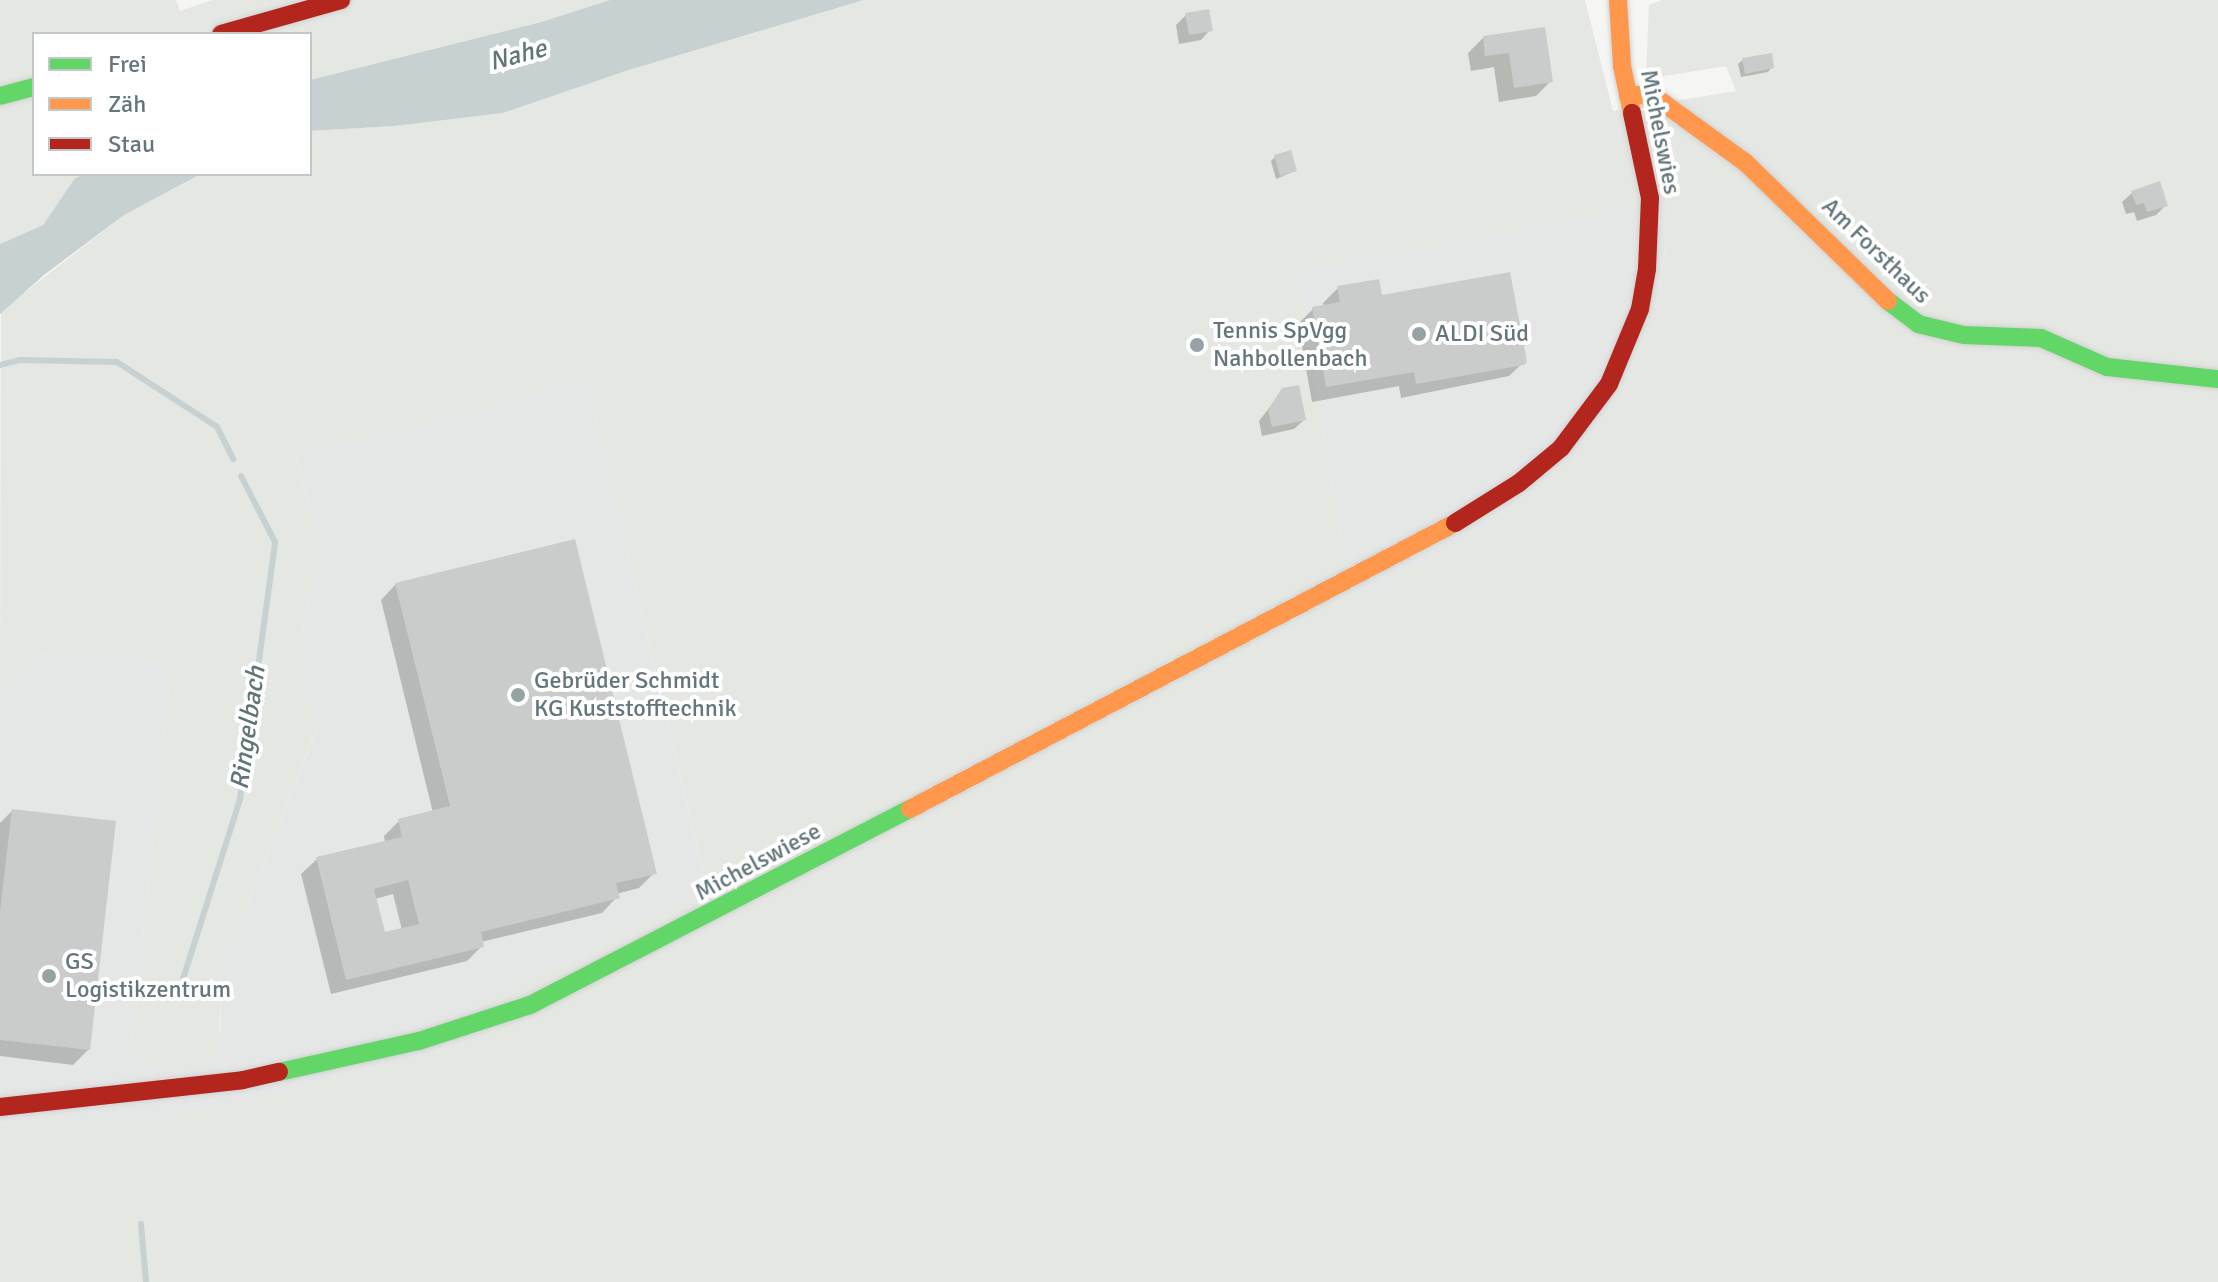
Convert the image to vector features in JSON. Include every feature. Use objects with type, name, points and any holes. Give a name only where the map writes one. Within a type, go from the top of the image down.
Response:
[{"type":"street","points":[[228,32],[341,0]]},
{"type":"street","name":"Michelswies","points":[[1362,572],[1471,514],[1519,483],[1561,448],[1609,384],[1640,309],[1651,227],[1650,198],[1618,39],[1618,0]]},
{"type":"street","points":[[0,96],[32,88]]},
{"type":"street","name":"Am Forsthaus","points":[[1628,95],[1642,95],[1662,102],[1746,163],[1901,313],[1918,324],[1964,335],[2041,338],[2107,367],[2218,379]]},
{"type":"street","name":"Michelswiese","points":[[0,1107],[140,1094],[243,1080],[419,1041],[530,1005],[645,949],[1362,572]]},
{"type":"shaded area","points":[[0,0],[176,0],[180,11],[213,0],[610,0],[541,22],[312,79],[312,32],[32,32],[32,176],[80,176],[75,178],[43,225],[0,244]]},
{"type":"shaded area","points":[[864,0],[1585,0],[1613,111],[1736,91],[1726,66],[1646,79],[1649,5],[1662,0],[2218,0],[2218,1282],[0,1282],[0,1124],[55,1117],[106,1123],[160,1119],[257,1100],[481,1037],[473,1001],[582,956],[707,889],[586,378],[446,418],[295,454],[320,544],[304,623],[301,667],[317,727],[222,970],[218,1060],[208,1068],[156,1068],[142,1062],[131,1051],[171,668],[164,662],[36,655],[0,688],[1,311],[124,215],[197,176],[312,176],[312,131],[395,126],[503,113],[629,70]],"holes":[[[1668,201],[1664,259],[1655,310],[1636,360],[1605,415],[1562,465],[1493,522],[1358,602],[1341,538],[1297,271]]]},
{"type":"shaded area","points":[[1668,201],[1664,259],[1655,310],[1636,360],[1605,415],[1562,465],[1493,522],[1358,603],[1341,538],[1297,271]]},
{"type":"shaded area","points":[[586,378],[707,890],[582,956],[474,1001],[482,1037],[257,1100],[160,1119],[106,1123],[55,1117],[0,1124],[0,688],[36,655],[164,662],[171,668],[131,1051],[220,1032],[222,970],[317,728],[301,667],[304,623],[320,544],[295,453],[446,418]]},
{"type":"water","name":"Nahe","points":[[610,0],[864,0],[629,70],[503,113],[395,126],[312,131],[312,79],[541,22]]},
{"type":"water","points":[[197,176],[124,215],[44,275],[0,314],[0,244],[43,225],[75,178]]},
{"type":"building","points":[[1209,9],[1213,31],[1189,35],[1185,13]]},
{"type":"building","points":[[1545,27],[1553,82],[1514,88],[1509,53],[1485,56],[1483,36]]},
{"type":"building","points":[[1772,53],[1774,68],[1745,74],[1742,58]]},
{"type":"building","points":[[1291,150],[1297,171],[1280,176],[1274,155]]},
{"type":"building","points":[[2160,181],[2168,206],[2147,212],[2144,203],[2136,205],[2131,191]]},
{"type":"building","name":"ALDI Süd","points":[[1510,272],[1527,362],[1524,365],[1416,384],[1414,372],[1326,387],[1312,307],[1340,302],[1337,286],[1379,279],[1382,295]]},
{"type":"building","points":[[1299,385],[1306,420],[1272,427],[1268,410],[1282,388]]},
{"type":"building","name":"Gebrüder Schmidt KG Kuststofftechnik","points":[[575,539],[657,874],[616,883],[620,898],[481,932],[484,947],[346,980],[316,857],[402,837],[398,819],[450,806],[395,583]],"holes":[[[408,880],[419,924],[385,932],[374,889]]]},
{"type":"building","name":"GS Logistikzentrum","points":[[12,809],[116,821],[90,1050],[0,1040],[0,912]]},
{"type":"waterway","name":"Ringelbach","points":[[0,365],[20,360],[117,362],[217,427],[233,459]]},
{"type":"waterway","name":"Ringelbach","points":[[183,979],[240,799],[275,542],[241,476]]},
{"type":"waterway","name":"Ringelbach","points":[[141,1224],[146,1282]]},
{"type":"traffic: fast","points":[[0,96],[32,88]]},
{"type":"traffic: fast","points":[[1888,301],[1918,324],[1964,335],[2041,338],[2107,367],[2218,379]]},
{"type":"traffic: fast","points":[[279,1072],[419,1041],[530,1005],[910,809]]},
{"type":"traffic: slow","points":[[1618,0],[1622,66],[1632,113]]},
{"type":"traffic: slow","points":[[1628,95],[1642,95],[1662,102],[1746,163],[1888,301]]},
{"type":"traffic: slow","points":[[910,809],[1455,523]]},
{"type":"traffic: jam","points":[[228,32],[341,0]]},
{"type":"traffic: jam","points":[[1455,523],[1519,483],[1561,448],[1609,384],[1640,309],[1647,269],[1650,198],[1632,113]]},
{"type":"traffic: jam","points":[[0,1107],[243,1080],[279,1072]]},
{"type":"place","name":"ALDI Süd","points":[[1419,334]]},
{"type":"place","name":"Tennis SpVgg Nahbollenbach","points":[[1197,345]]},
{"type":"place","name":"Gebrüder Schmidt KG Kuststofftechnik","points":[[518,695]]},
{"type":"place","name":"GS Logistikzentrum","points":[[49,976]]}]
